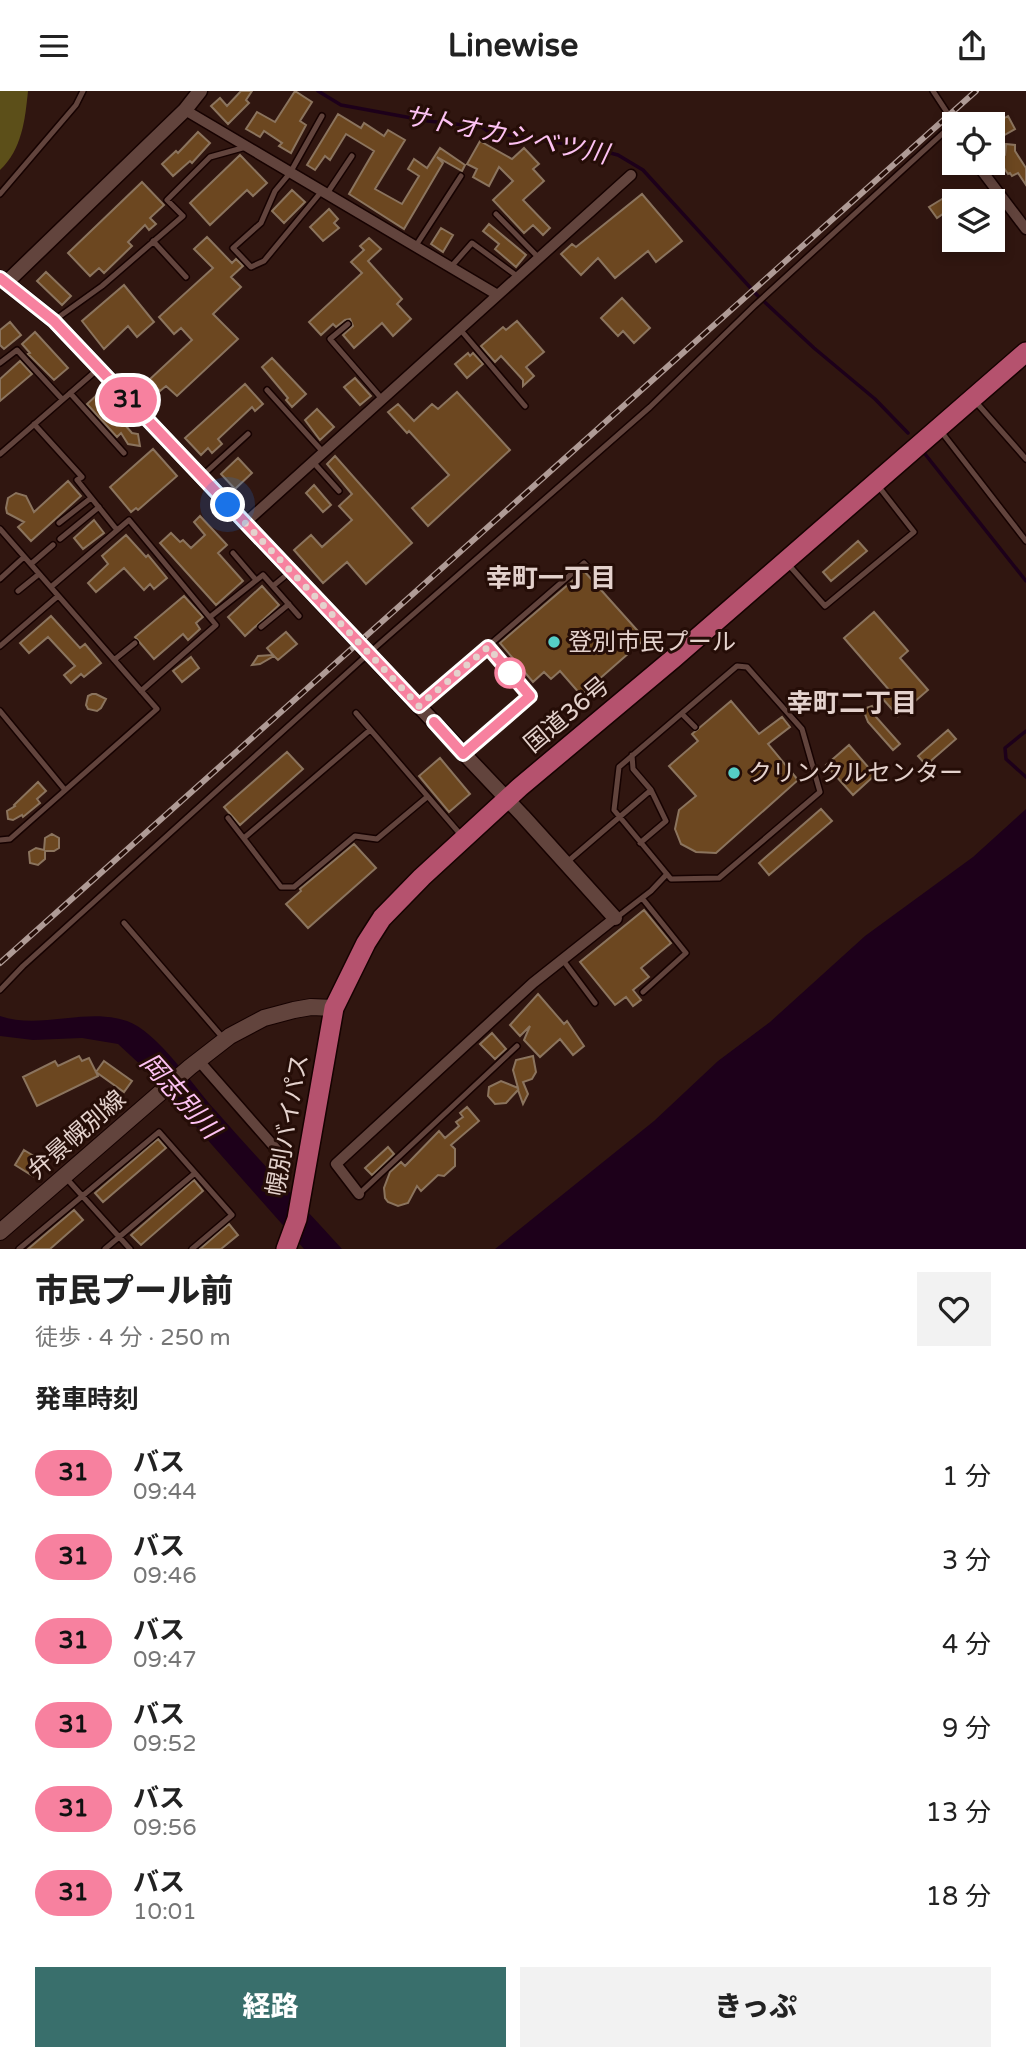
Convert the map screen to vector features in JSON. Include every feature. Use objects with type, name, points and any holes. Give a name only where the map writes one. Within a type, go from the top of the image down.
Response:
[{"type":"highway","name":"国道36号","points":[[334,1008],[366,943],[382,918],[464,838],[1026,352]]},
{"type":"highway","name":"幌別バイパス","points":[[286,1249],[297,1219],[334,1008]]},
{"type":"main road","name":"弁景幌別線","points":[[0,1232],[159,1093],[225,1040],[264,1018],[311,1007],[334,1008]]},
{"type":"street","points":[[200,91],[185,110],[3,280],[54,321],[370,653],[615,918],[533,982],[336,1164],[359,1194]]},
{"type":"street","points":[[185,110],[496,295]]},
{"type":"street","points":[[245,523],[631,175]]},
{"type":"street","points":[[985,175],[1026,229]]},
{"type":"street","points":[[194,1064],[277,1150]]},
{"type":"lane","points":[[0,194],[76,105],[83,91]]},
{"type":"lane","points":[[933,91],[947,112]]},
{"type":"lane","points":[[322,116],[290,173],[275,191],[261,223],[233,249],[251,267],[264,261],[324,193],[352,156]]},
{"type":"lane","points":[[0,990],[23,965],[370,653],[650,407],[754,306],[942,135]]},
{"type":"lane","points":[[54,321],[102,286],[183,216],[167,199],[210,157],[246,148]]},
{"type":"lane","points":[[415,247],[461,176]]},
{"type":"lane","points":[[496,215],[538,257]]},
{"type":"lane","points":[[153,241],[186,277]]},
{"type":"lane","points":[[450,268],[472,243],[517,276]]},
{"type":"lane","points":[[348,324],[330,339],[382,399]]},
{"type":"lane","points":[[459,328],[525,406]]},
{"type":"lane","points":[[0,363],[17,350],[62,399]]},
{"type":"lane","points":[[0,454],[99,369]]},
{"type":"lane","points":[[267,390],[323,452]]},
{"type":"lane","points":[[70,393],[124,453]]},
{"type":"lane","points":[[972,398],[1026,459]]},
{"type":"lane","points":[[34,424],[82,477],[77,480],[117,530]]},
{"type":"lane","points":[[938,428],[1026,541]]},
{"type":"lane","points":[[201,477],[248,434]]},
{"type":"lane","points":[[313,462],[339,491]]},
{"type":"lane","points":[[785,560],[825,606],[914,532],[875,482]]},
{"type":"lane","points":[[59,523],[91,498]]},
{"type":"lane","points":[[60,539],[99,507]]},
{"type":"lane","points":[[51,587],[129,520],[216,625],[141,691]]},
{"type":"lane","points":[[0,529],[157,709],[10,839],[0,840]]},
{"type":"lane","points":[[31,564],[53,545]]},
{"type":"lane","points":[[233,553],[256,580]]},
{"type":"lane","points":[[0,579],[24,557]]},
{"type":"lane","points":[[419,706],[584,563],[607,587]]},
{"type":"lane","points":[[18,591],[39,574]]},
{"type":"lane","points":[[210,617],[263,575],[299,616]]},
{"type":"lane","points":[[273,586],[284,576]]},
{"type":"lane","points":[[0,646],[58,596]]},
{"type":"lane","points":[[261,627],[289,604]]},
{"type":"lane","points":[[114,660],[135,643]]},
{"type":"lane","points":[[463,754],[530,696],[488,647]]},
{"type":"lane","points":[[737,666],[747,667],[802,729],[820,792],[719,878],[671,879],[614,810],[618,767],[682,714],[737,666]]},
{"type":"lane","points":[[0,711],[65,790]]},
{"type":"lane","points":[[356,712],[464,838]]},
{"type":"lane","points":[[682,714],[695,727]]},
{"type":"lane","points":[[244,838],[370,730]]},
{"type":"lane","points":[[632,755],[633,769],[651,790],[666,821],[640,843]]},
{"type":"lane","points":[[566,863],[651,790]]},
{"type":"lane","points":[[228,818],[281,887],[294,887],[355,837],[377,839],[428,797]]},
{"type":"lane","points":[[615,918],[652,891],[667,874]]},
{"type":"lane","points":[[642,898],[686,953],[643,992]]},
{"type":"lane","points":[[124,923],[225,1040]]},
{"type":"lane","points":[[562,959],[595,1003]]},
{"type":"lane","points":[[359,1194],[517,1046]]},
{"type":"lane","points":[[19,1249],[159,1132],[232,1215],[192,1249]]},
{"type":"lane","points":[[105,1249],[195,1173]]},
{"type":"lane","points":[[65,1177],[130,1249]]},
{"type":"shaded area","points":[[0,91],[28,91],[24,123],[18,143],[0,170]]},
{"type":"water","points":[[1026,809],[1026,1249],[495,1249],[654,1121],[718,1061],[770,1022],[865,936],[973,857]]},
{"type":"water","name":"岡志別川","points":[[0,1016],[31,1021],[111,1017],[139,1027],[163,1048],[231,1129],[342,1249],[304,1249],[145,1069],[118,1044],[82,1038],[33,1040],[0,1036]]},
{"type":"building","points":[[241,91],[252,91],[246,100],[249,103],[228,124],[211,106],[220,98],[227,106]]},
{"type":"building","points":[[295,91],[312,102],[300,121],[306,125],[291,153],[279,146],[282,143],[264,131],[260,137],[246,129],[257,112],[275,122]]},
{"type":"building","points":[[338,114],[361,128],[364,123],[384,136],[388,130],[405,140],[375,189],[402,204],[419,176],[408,169],[414,159],[427,168],[440,148],[465,165],[462,171],[437,157],[443,163],[404,229],[349,194],[374,151],[346,134],[330,160],[325,156],[315,170],[307,165]]},
{"type":"building","points":[[1008,116],[1015,129],[1005,135],[1005,118]]},
{"type":"building","points":[[198,132],[210,143],[192,163],[190,161],[173,176],[162,164],[176,151],[178,153]]},
{"type":"building","points":[[480,141],[512,159],[524,148],[539,164],[533,169],[544,181],[523,200],[550,228],[543,235],[533,225],[524,233],[493,200],[513,181],[499,167],[489,186],[473,177],[477,169],[467,164]]},
{"type":"building","points":[[1006,144],[1015,145],[1015,151],[1026,168],[1026,185],[1018,173],[1012,176],[1008,174],[1005,170]]},
{"type":"building","points":[[240,155],[267,183],[253,196],[247,190],[210,225],[190,203]]},
{"type":"building","points":[[142,182],[164,205],[150,218],[156,224],[149,230],[145,225],[128,242],[132,246],[104,273],[99,268],[90,276],[68,253]]},
{"type":"building","points":[[292,190],[305,202],[284,223],[272,211]]},
{"type":"building","points":[[642,194],[682,241],[656,262],[648,251],[615,278],[598,258],[581,275],[561,254],[572,244],[576,247]]},
{"type":"building","points":[[942,199],[942,214],[937,218],[929,207]]},
{"type":"building","points":[[329,209],[338,219],[334,223],[339,228],[323,241],[310,227]]},
{"type":"building","points":[[489,224],[526,255],[516,267],[495,249],[499,244],[483,231]]},
{"type":"building","points":[[441,228],[453,235],[443,252],[431,244]]},
{"type":"building","points":[[207,237],[232,263],[236,259],[243,266],[231,277],[241,287],[213,314],[238,339],[177,396],[166,386],[160,391],[149,380],[192,340],[181,328],[174,334],[159,317],[213,268],[194,249]]},
{"type":"building","points":[[369,238],[381,249],[368,261],[402,299],[397,304],[411,319],[393,336],[382,323],[354,348],[343,335],[353,326],[350,319],[336,327],[333,324],[321,335],[309,322],[362,273],[351,262],[364,250],[360,246]]},
{"type":"building","points":[[46,272],[71,296],[62,305],[37,281]]},
{"type":"building","points":[[124,285],[154,322],[137,337],[128,326],[104,349],[82,321]]},
{"type":"building","points":[[622,298],[650,328],[634,343],[623,331],[618,336],[601,318]]},
{"type":"building","points":[[517,321],[544,352],[526,367],[534,376],[523,386],[523,380],[501,356],[495,362],[481,346],[503,327],[506,330]]},
{"type":"building","points":[[10,322],[21,335],[4,349],[0,345],[0,330]]},
{"type":"building","points":[[35,332],[68,368],[54,380],[28,354],[30,353],[22,344]]},
{"type":"building","points":[[468,353],[470,356],[473,353],[483,364],[467,378],[455,364]]},
{"type":"building","points":[[272,358],[306,394],[292,407],[286,400],[288,398],[262,367]]},
{"type":"building","points":[[20,361],[32,374],[0,401],[0,379]]},
{"type":"building","points":[[355,378],[371,396],[360,405],[344,387]]},
{"type":"building","points":[[245,384],[263,404],[255,411],[252,407],[218,439],[222,444],[212,453],[208,448],[201,455],[185,438]]},
{"type":"building","points":[[457,392],[510,450],[428,526],[412,508],[449,475],[388,412],[398,404],[414,421],[432,404],[438,409]]},
{"type":"building","points":[[98,394],[132,433],[138,434],[140,446],[128,444],[121,433],[117,437],[87,404]]},
{"type":"building","points":[[317,409],[334,427],[320,440],[305,420]]},
{"type":"building","points":[[153,449],[177,476],[138,510],[136,508],[131,512],[110,487]]},
{"type":"building","points":[[335,456],[412,543],[366,584],[347,562],[323,583],[294,550],[311,535],[322,547],[352,520],[339,506],[352,494],[327,464]]},
{"type":"building","points":[[238,458],[252,473],[235,489],[221,474]]},
{"type":"building","points":[[68,481],[81,496],[31,541],[18,527],[24,522],[7,513],[8,498],[16,493],[26,496],[34,512]]},
{"type":"building","points":[[314,485],[331,505],[323,512],[306,493]]},
{"type":"building","points":[[200,516],[227,545],[218,553],[243,581],[216,605],[160,543],[171,533],[191,548],[205,535],[194,522]]},
{"type":"building","points":[[94,520],[104,533],[83,549],[74,538]]},
{"type":"building","points":[[126,535],[146,557],[148,555],[167,578],[154,589],[150,584],[144,590],[124,568],[96,592],[88,583],[108,564],[102,556]]},
{"type":"building","points":[[858,541],[867,551],[831,581],[823,572]]},
{"type":"building","points":[[584,571],[645,639],[581,695],[560,671],[551,679],[544,672],[533,682],[500,643]]},
{"type":"building","points":[[262,586],[279,605],[245,636],[228,617]]},
{"type":"building","points":[[184,596],[203,617],[196,623],[200,629],[188,640],[183,634],[154,659],[135,637]]},
{"type":"building","points":[[874,612],[908,651],[900,658],[928,690],[898,716],[882,698],[890,691],[844,638]]},
{"type":"building","points":[[51,616],[80,648],[85,644],[101,663],[84,677],[81,674],[71,683],[64,675],[75,666],[48,637],[29,653],[20,643]]},
{"type":"building","points":[[286,632],[297,644],[278,660],[274,656],[260,664],[252,665],[258,656],[273,655],[267,648]]},
{"type":"building","points":[[191,657],[199,668],[182,682],[173,671]]},
{"type":"building","points":[[92,694],[106,699],[97,711],[88,709],[86,705],[88,696]]},
{"type":"building","name":"クリンクルセンター","points":[[731,701],[759,734],[782,717],[790,727],[768,744],[798,780],[716,853],[696,852],[681,844],[675,829],[679,810],[696,796],[669,766],[698,741],[692,734]]},
{"type":"building","points":[[872,706],[876,717],[900,744],[893,750],[868,722],[863,709]]},
{"type":"building","points":[[948,730],[956,739],[926,765],[918,756]]},
{"type":"building","points":[[849,745],[875,775],[853,795],[826,765]]},
{"type":"building","points":[[287,752],[303,769],[240,825],[224,807]]},
{"type":"building","points":[[440,758],[470,794],[449,812],[419,776]]},
{"type":"building","points":[[38,782],[46,791],[37,799],[40,803],[23,817],[22,815],[13,820],[8,819],[7,811]]},
{"type":"building","points":[[821,809],[832,821],[769,875],[759,863]]},
{"type":"building","points":[[52,834],[59,838],[59,848],[45,851],[45,859],[38,865],[30,863],[29,852],[36,848],[44,850],[45,838]]},
{"type":"building","points":[[354,844],[376,868],[308,928],[286,904]]},
{"type":"building","points":[[644,910],[671,943],[641,968],[649,977],[633,990],[641,1000],[633,1006],[626,997],[615,1005],[580,962]]},
{"type":"building","points":[[538,994],[564,1024],[567,1021],[584,1046],[573,1055],[560,1039],[540,1057],[524,1040],[530,1026],[520,1036],[510,1025]]},
{"type":"building","points":[[492,1033],[506,1049],[495,1059],[480,1044]]},
{"type":"building","points":[[79,1056],[82,1061],[89,1058],[98,1076],[37,1106],[23,1077],[55,1061],[58,1066]]},
{"type":"building","points":[[533,1056],[536,1072],[532,1079],[523,1082],[528,1094],[523,1104],[518,1090],[506,1103],[495,1104],[488,1096],[489,1087],[501,1081],[518,1088],[513,1070],[516,1060]]},
{"type":"building","points":[[104,1061],[132,1081],[124,1092],[96,1072]]},
{"type":"building","points":[[467,1107],[479,1121],[451,1145],[455,1149],[455,1166],[444,1176],[438,1175],[421,1191],[417,1186],[408,1203],[398,1206],[388,1202],[384,1188],[390,1172],[401,1162],[405,1166],[439,1131],[445,1138],[459,1126],[456,1122],[463,1117],[460,1113]]},
{"type":"building","points":[[158,1139],[166,1148],[103,1202],[95,1193]]},
{"type":"building","points":[[388,1147],[394,1154],[372,1175],[365,1168]]},
{"type":"building","points":[[24,1150],[42,1161],[33,1176],[15,1165]]},
{"type":"building","points":[[194,1180],[203,1191],[141,1245],[131,1235]]},
{"type":"building","points":[[74,1210],[83,1220],[50,1249],[28,1249]]},
{"type":"building","points":[[229,1224],[238,1235],[221,1249],[200,1249]]},
{"type":"waterway","name":"サトオカシベツ川","points":[[318,91],[341,105],[428,121],[482,127],[489,132],[591,148],[618,155],[643,170],[757,295],[875,399],[908,433]]},
{"type":"waterway","points":[[925,454],[1026,581]]},
{"type":"waterway","points":[[1026,731],[1005,748],[1006,759],[1026,777]]},
{"type":"railway","points":[[0,963],[976,91]]},
{"type":"bus line","name":"31","points":[[0,278],[54,321],[419,706],[488,647],[530,696],[463,754],[434,722]]},
{"type":"place","name":"登別市民プール","points":[[554,642]]},
{"type":"place","name":"クリンクルセンター","points":[[734,773]]},
{"type":"district","name":"幸町一丁目","points":[[551,578]]},
{"type":"district","name":"幸町二丁目","points":[[852,703]]},
{"type":"route","points":[[228,505],[419,706],[488,647],[516,680],[510,673]]}]
